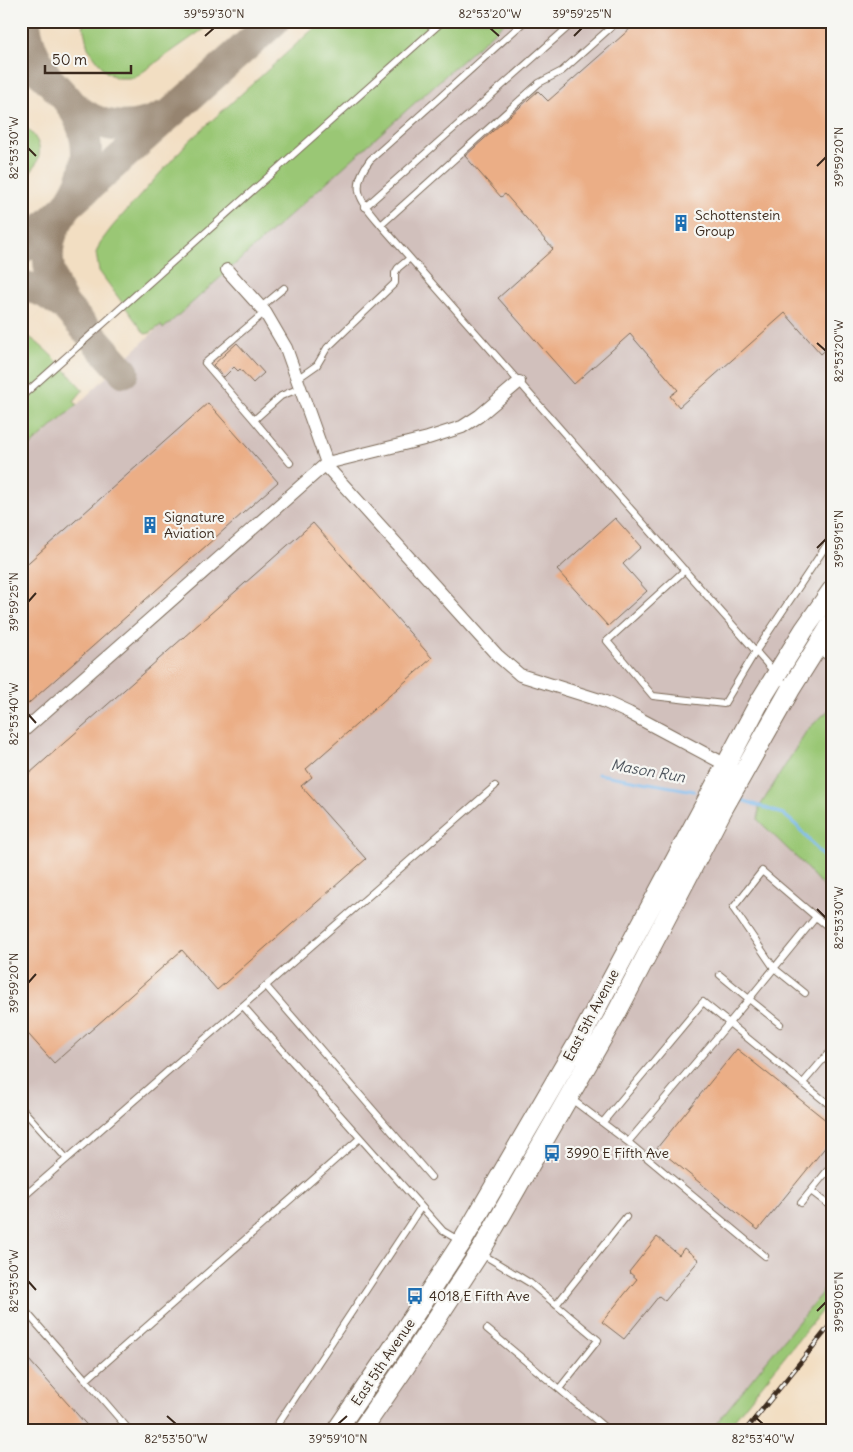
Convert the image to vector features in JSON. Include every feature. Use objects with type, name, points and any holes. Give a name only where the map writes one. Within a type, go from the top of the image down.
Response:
[{"type":"main road","name":"East 5th Avenue","points":[[361,1431],[405,1367],[471,1247],[726,764],[776,674],[832,590]]},
{"type":"main road","name":"East 5th Avenue","points":[[336,1431],[390,1352],[471,1247],[569,1097],[621,1006],[743,773],[790,690],[832,624]]},
{"type":"street","points":[[227,270],[263,309],[286,348],[329,469],[497,655],[520,675],[603,702],[743,773]]},
{"type":"street","points":[[21,733],[327,464],[428,438],[462,427],[479,416],[519,382]]},
{"type":"lane","points":[[21,397],[442,21]]},
{"type":"lane","points":[[525,21],[370,160],[362,173],[359,183],[360,199],[365,207],[790,690]]},
{"type":"lane","points":[[365,207],[576,21]]},
{"type":"lane","points":[[381,225],[538,84],[562,71],[618,21]]},
{"type":"lane","points":[[254,420],[280,396],[299,383],[317,365],[327,348],[395,283],[395,273],[398,268],[410,258]]},
{"type":"lane","points":[[284,288],[205,363],[290,463]]},
{"type":"lane","points":[[685,570],[607,641],[653,696],[724,704],[756,651],[832,537]]},
{"type":"lane","points":[[816,649],[832,660]]},
{"type":"lane","points":[[21,1199],[495,786]]},
{"type":"lane","points":[[805,993],[774,968],[733,908],[762,871],[832,930]]},
{"type":"lane","points":[[628,1142],[816,917]]},
{"type":"lane","points":[[720,975],[780,1024]]},
{"type":"lane","points":[[266,986],[431,1177]]},
{"type":"lane","points":[[603,1122],[703,1002],[832,1107]]},
{"type":"lane","points":[[243,1006],[443,1232],[530,1283],[598,1340],[559,1389]]},
{"type":"lane","points":[[803,1083],[832,1048]]},
{"type":"lane","points":[[569,1097],[628,1142],[765,1256]]},
{"type":"lane","points":[[24,1111],[67,1159]]},
{"type":"lane","points":[[86,1380],[360,1138]]},
{"type":"lane","points":[[801,1202],[832,1165]]},
{"type":"lane","points":[[811,1191],[831,1206]]},
{"type":"lane","points":[[273,1431],[421,1207]]},
{"type":"lane","points":[[556,1305],[626,1217]]},
{"type":"lane","points":[[21,1306],[130,1431]]},
{"type":"lane","points":[[487,1330],[609,1431]]},
{"type":"shaded area","points":[[506,21],[832,21],[832,1280],[710,1431],[21,1431],[21,455],[161,325],[163,328]]},
{"type":"green space","points":[[82,21],[215,21],[134,78],[117,78],[106,72],[88,48]]},
{"type":"green space","points":[[322,21],[506,21],[163,329],[161,325],[150,333],[145,334],[99,271],[96,253],[100,243],[188,142]]},
{"type":"green space","points":[[21,123],[36,139],[39,153],[34,168],[21,184]]},
{"type":"green space","points":[[21,332],[38,343],[83,390],[74,401],[77,405],[21,454]]},
{"type":"green space","points":[[832,707],[832,896],[758,820],[759,808],[807,730]]},
{"type":"green space","points":[[832,1280],[832,1298],[725,1431],[710,1431]]},
{"type":"building","name":"Schottenstein Group","points":[[639,21],[832,21],[832,344],[821,354],[785,313],[679,407],[670,396],[678,390],[630,334],[574,384],[498,298],[553,249],[505,194],[501,197],[465,156],[538,91],[548,101]]},
{"type":"building","points":[[237,343],[264,373],[253,383],[240,369],[238,371],[234,367],[224,377],[213,365]]},
{"type":"building","name":"Signature Aviation","points":[[208,403],[278,482],[21,710],[21,569]]},
{"type":"building","points":[[615,518],[641,547],[623,564],[647,591],[608,626],[557,570]]},
{"type":"building","points":[[313,523],[432,658],[306,769],[312,777],[301,786],[366,859],[217,990],[182,950],[54,1063],[21,1026],[21,781]]},
{"type":"building","points":[[737,1049],[832,1125],[832,1139],[758,1230],[657,1148]]},
{"type":"building","points":[[657,1237],[679,1255],[684,1248],[699,1260],[665,1301],[659,1296],[624,1339],[602,1322],[637,1279],[629,1272]]},
{"type":"building","points":[[21,1351],[92,1431],[21,1431]]},
{"type":"waterway","name":"Mason Run","points":[[598,774],[694,791]]},
{"type":"waterway","name":"Mason Run","points":[[742,800],[783,814],[796,825],[832,867]]},
{"type":"taxiway","points":[[25,21],[32,51],[47,77]]},
{"type":"taxiway","points":[[21,249],[274,21]]},
{"type":"taxiway","points":[[21,59],[39,71],[64,96],[79,118],[86,142],[85,167],[82,179],[55,226],[50,241],[48,260],[52,279],[55,289],[65,306]]},
{"type":"taxiway","points":[[71,104],[93,119],[115,126],[139,125],[164,116]]},
{"type":"taxiway","points":[[21,285],[44,292],[65,306],[124,372]]},
{"type":"railway","points":[[745,1431],[832,1323]]},
{"type":"place","name":"Schottenstein Group","points":[[681,223]]},
{"type":"place","name":"Signature Aviation","points":[[150,525]]},
{"type":"place","name":"3990 E Fifth Ave","points":[[552,1153]]},
{"type":"place","name":"4018 E Fifth Ave","points":[[415,1296]]}]
